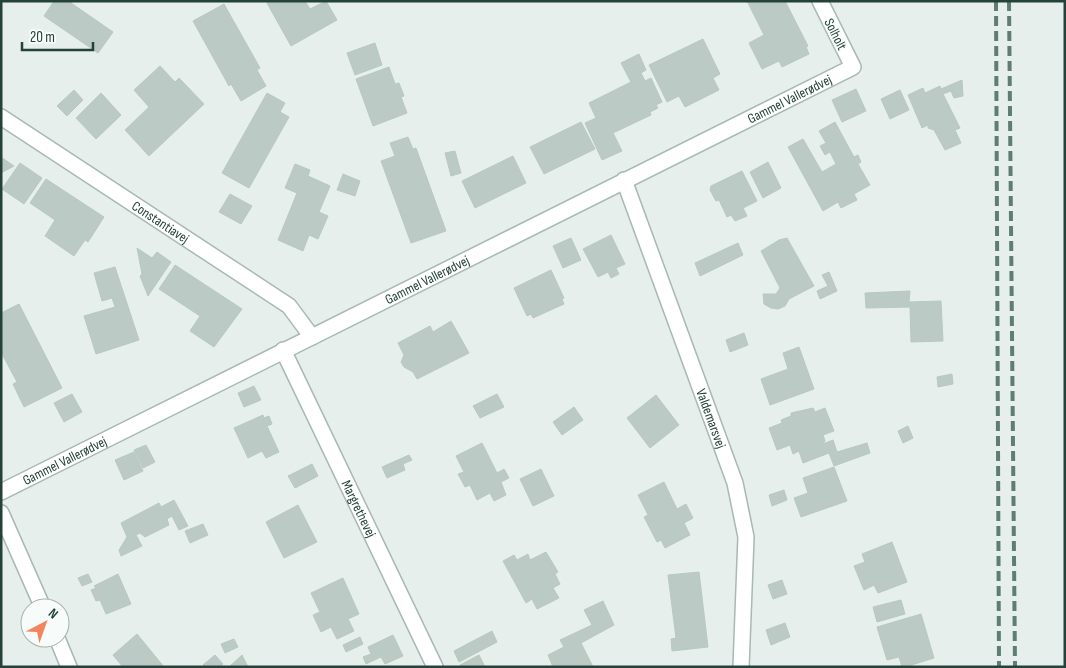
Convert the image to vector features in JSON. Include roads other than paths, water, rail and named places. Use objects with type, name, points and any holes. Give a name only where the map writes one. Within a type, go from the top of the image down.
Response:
[{"type":"street","name":"Solholt","points":[[820,1],[853,67]]},
{"type":"street","name":"Gammel Vallerødvej","points":[[1,492],[853,67]]},
{"type":"street","name":"Constantiavej","points":[[1,117],[289,306],[312,337]]},
{"type":"street","name":"Valdemarsvej","points":[[624,180],[735,483],[746,536],[741,667]]},
{"type":"street","name":"Margrethevej","points":[[283,350],[436,667]]},
{"type":"street","points":[[1,512],[40,598]]},
{"type":"street","points":[[61,648],[70,667]]},
{"type":"railway","points":[[996,1],[999,667]]},
{"type":"railway","points":[[1009,1],[1015,667]]}]
